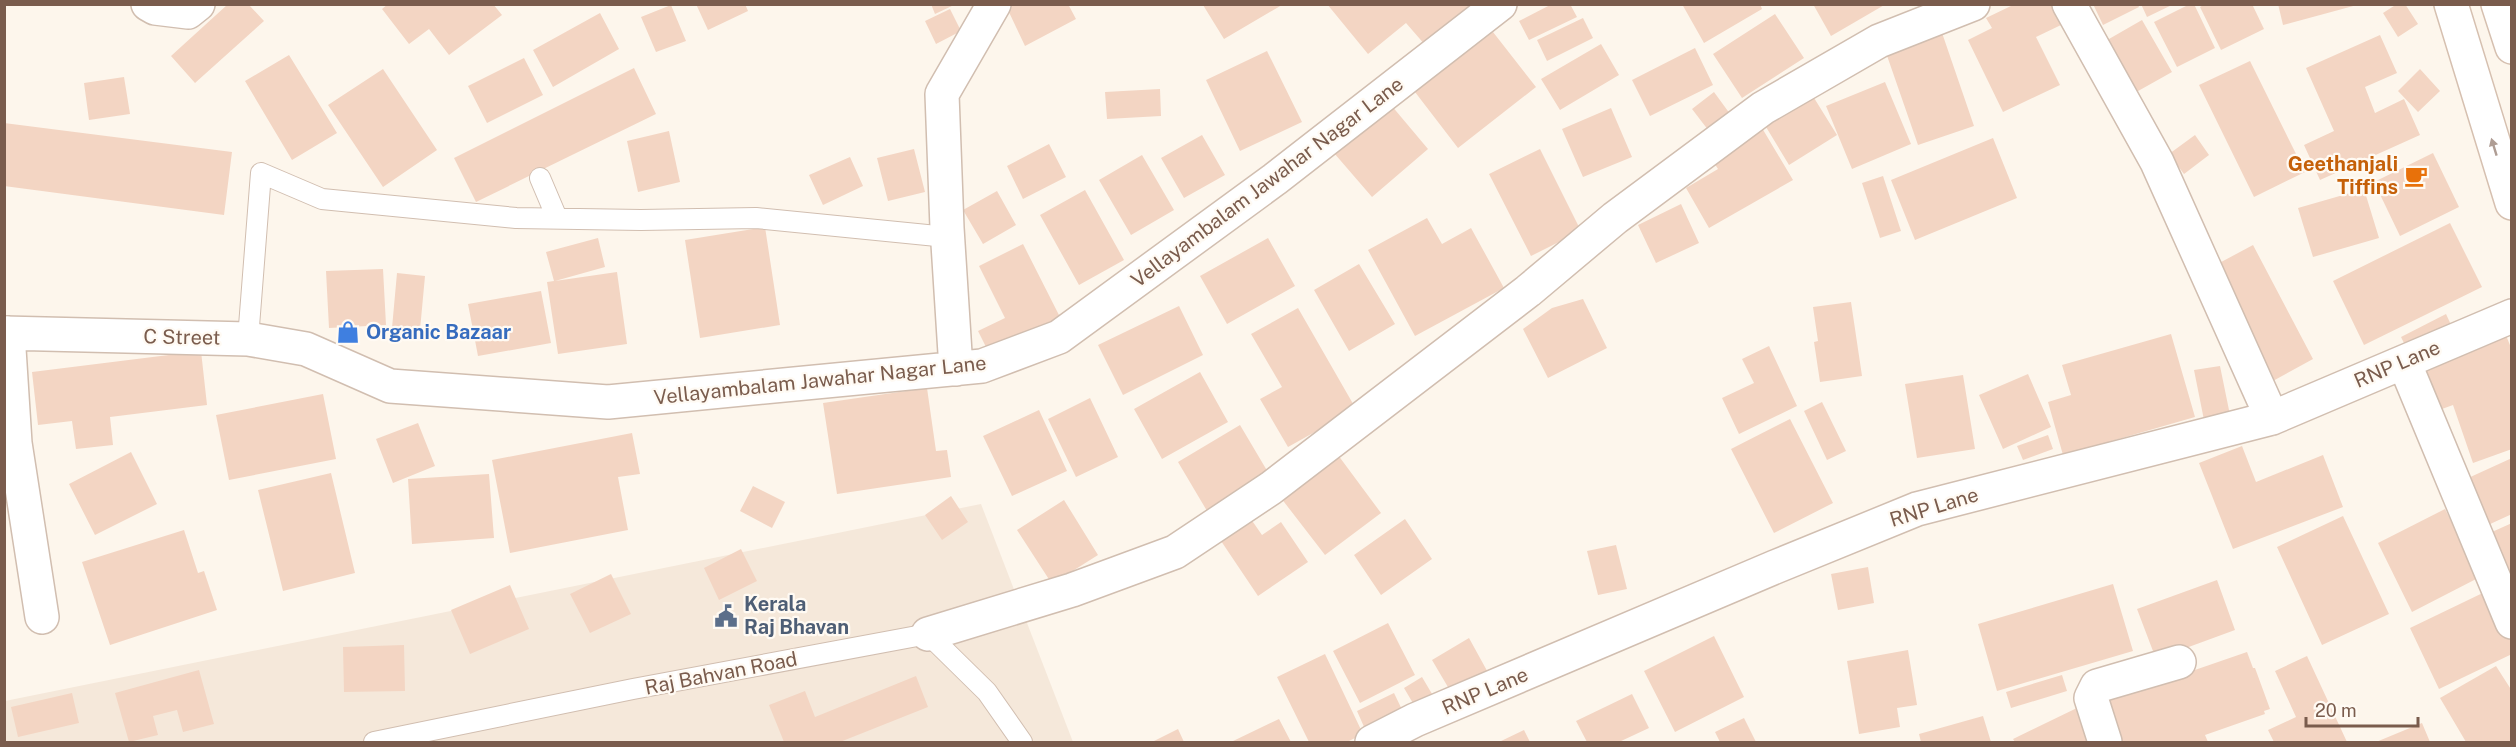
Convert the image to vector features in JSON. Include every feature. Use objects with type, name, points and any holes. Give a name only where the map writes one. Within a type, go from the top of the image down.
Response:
[{"type":"street","points":[[148,4],[155,8],[188,12],[198,4]]},
{"type":"street","points":[[956,369],[947,237],[942,94],[994,4]]},
{"type":"street","name":"Vellayambalam Jawahar Nagar Lane","points":[[353,371],[390,386],[608,402],[982,366],[1059,337],[1275,179],[1500,4]]},
{"type":"street","points":[[927,634],[1072,590],[1175,552],[1271,488],[1528,291],[1615,218],[1763,108],[1879,41],[1973,4]]},
{"type":"street","points":[[2069,4],[2157,162],[2272,418]]},
{"type":"street","points":[[2451,4],[2511,203]]},
{"type":"street","points":[[2498,4],[2511,47]]},
{"type":"street","name":"RNP Lane","points":[[1372,742],[1437,711],[1917,509],[2272,418],[2511,316]]},
{"type":"street","points":[[6,333],[15,443],[42,617]]},
{"type":"street","name":"C Street","points":[[6,333],[248,339],[306,349],[353,371]]},
{"type":"street","points":[[2404,362],[2511,622]]},
{"type":"street","points":[[2104,742],[2091,698],[2097,686],[2179,662]]},
{"type":"lane","points":[[248,339],[261,173],[322,199],[516,218],[756,218],[947,237]]},
{"type":"lane","points":[[540,178],[557,218]]},
{"type":"lane","points":[[927,634],[987,692],[1022,742]]},
{"type":"lane","name":"Raj Bahvan Road","points":[[374,742],[633,689],[927,634]]},
{"type":"shaded area","name":"Kerala Raj Bhavan","points":[[981,504],[1073,742],[5,742],[5,701]]},
{"type":"building","points":[[388,4],[493,4],[502,15],[449,55],[429,29],[409,44],[382,9]]},
{"type":"building","points":[[696,4],[745,4],[748,11],[708,30]]},
{"type":"building","points":[[931,4],[956,4],[935,14]]},
{"type":"building","points":[[1014,4],[1068,4],[1076,19],[1025,46],[1007,8]]},
{"type":"building","points":[[1327,4],[1476,4],[1426,46],[1406,23],[1368,54]]},
{"type":"building","points":[[1552,4],[1570,4],[1577,17],[1529,40],[1519,21]]},
{"type":"building","points":[[1682,4],[1760,4],[1762,9],[1704,43]]},
{"type":"building","points":[[1813,4],[1886,4],[1831,36]]},
{"type":"building","points":[[2093,4],[2138,4],[2139,7],[2103,25]]},
{"type":"building","points":[[2141,4],[2174,4],[2147,17]]},
{"type":"building","points":[[2194,4],[2215,48],[2177,67],[2154,22]]},
{"type":"building","points":[[2205,4],[2252,4],[2264,29],[2221,50],[2200,7]]},
{"type":"building","points":[[2278,4],[2357,4],[2357,5],[2283,25]]},
{"type":"building","points":[[2397,4],[2405,4],[2418,24],[2398,37],[2383,13]]},
{"type":"building","points":[[227,5],[249,5],[264,21],[195,83],[171,56]]},
{"type":"building","points":[[671,5],[686,41],[656,52],[641,17]]},
{"type":"building","points":[[1203,5],[1282,5],[1224,39]]},
{"type":"building","points":[[2013,5],[2051,5],[2061,25],[2036,37],[2060,85],[2003,112],[1968,40],[1992,28],[1986,18]]},
{"type":"building","points":[[950,9],[961,31],[936,44],[925,21]]},
{"type":"building","points":[[600,13],[619,49],[553,87],[533,50]]},
{"type":"building","points":[[1775,14],[1804,58],[1742,98],[1713,54]]},
{"type":"building","points":[[1583,18],[1593,38],[1547,61],[1537,40]]},
{"type":"building","points":[[2142,20],[2172,72],[2131,95],[2102,43]]},
{"type":"building","points":[[1940,27],[1974,126],[1918,145],[1884,47]]},
{"type":"building","points":[[1493,32],[1536,87],[1458,148],[1415,92]]},
{"type":"building","points":[[2380,35],[2397,73],[2365,87],[2375,113],[2404,99],[2420,135],[2320,180],[2304,145],[2334,131],[2306,68]]},
{"type":"building","points":[[1601,44],[1619,75],[1560,110],[1541,79]]},
{"type":"building","points":[[1695,48],[1713,85],[1650,116],[1632,80]]},
{"type":"building","points":[[1267,51],[1302,122],[1240,151],[1206,80]]},
{"type":"building","points":[[289,55],[337,133],[292,160],[245,81]]},
{"type":"building","points":[[524,58],[543,95],[487,123],[468,86]]},
{"type":"building","points":[[2250,61],[2305,172],[2254,197],[2199,85]]},
{"type":"building","points":[[634,68],[656,114],[476,202],[454,158]]},
{"type":"building","points":[[383,69],[437,150],[383,187],[328,105]]},
{"type":"building","points":[[2420,69],[2440,91],[2418,112],[2398,91]]},
{"type":"building","points":[[124,77],[130,114],[89,120],[84,83]]},
{"type":"building","points":[[1885,82],[1911,144],[1852,169],[1826,106]]},
{"type":"building","points":[[1160,89],[1161,116],[1107,119],[1105,92]]},
{"type":"building","points":[[1714,92],[1733,118],[1712,135],[1692,109]]},
{"type":"building","points":[[1811,93],[1837,135],[1789,165],[1763,122]]},
{"type":"building","points":[[1391,105],[1428,149],[1372,197],[1334,153]]},
{"type":"building","points":[[1611,108],[1632,157],[1583,177],[1562,129]]},
{"type":"building","points":[[4,123],[232,152],[224,215],[4,186]]},
{"type":"building","points":[[1762,128],[1793,180],[1709,228],[1686,188],[1718,169],[1711,158]]},
{"type":"building","points":[[669,131],[680,182],[638,192],[627,141]]},
{"type":"building","points":[[1202,135],[1225,175],[1184,198],[1161,158]]},
{"type":"building","points":[[2195,135],[2209,155],[2184,174],[2169,154]]},
{"type":"building","points":[[1993,138],[2017,198],[1915,240],[1891,180]]},
{"type":"building","points":[[1049,144],[1066,177],[1023,199],[1007,166]]},
{"type":"building","points":[[914,149],[925,192],[888,201],[877,158]]},
{"type":"building","points":[[1540,149],[1581,231],[1531,256],[1489,174]]},
{"type":"building","points":[[2433,153],[2459,207],[2400,236],[2374,182]]},
{"type":"building","points":[[1142,155],[1174,210],[1131,235],[1099,180]]},
{"type":"building","points":[[850,157],[863,186],[823,205],[809,175]]},
{"type":"building","points":[[1883,176],[1901,231],[1880,238],[1862,183]]},
{"type":"building","points":[[2364,189],[2379,238],[2313,257],[2298,208]]},
{"type":"building","points":[[1085,190],[1124,260],[1079,285],[1040,215]]},
{"type":"building","points":[[997,191],[1016,225],[983,244],[963,210]]},
{"type":"building","points":[[1681,204],[1699,243],[1656,263],[1638,225]]},
{"type":"building","points":[[1427,218],[1442,244],[1471,228],[1504,288],[1415,336],[1368,250]]},
{"type":"building","points":[[2450,223],[2482,287],[2364,345],[2333,281]]},
{"type":"building","points":[[765,227],[780,325],[700,338],[685,240]]},
{"type":"building","points":[[598,238],[605,267],[555,281],[617,272],[627,344],[558,354],[547,282],[554,281],[546,252]]},
{"type":"building","points":[[1268,238],[1295,286],[1227,324],[1200,276]]},
{"type":"building","points":[[1023,244],[1063,323],[992,359],[978,331],[1005,318],[979,266]]},
{"type":"building","points":[[2253,245],[2313,359],[2271,382],[2210,268]]},
{"type":"building","points":[[1359,264],[1395,324],[1349,351],[1314,290]]},
{"type":"building","points":[[383,269],[386,325],[329,328],[326,271]]},
{"type":"building","points":[[397,273],[425,276],[420,330],[392,328]]},
{"type":"building","points":[[541,291],[551,343],[478,356],[468,304]]},
{"type":"building","points":[[1583,299],[1607,348],[1548,378],[1523,329],[1552,308]]},
{"type":"building","points":[[1851,302],[1862,376],[1820,382],[1814,342],[1818,341],[1813,307]]},
{"type":"building","points":[[1179,306],[1203,355],[1123,395],[1098,345]]},
{"type":"building","points":[[1298,308],[1356,409],[1288,447],[1260,399],[1282,387],[1251,334]]},
{"type":"building","points":[[2446,314],[2452,327],[2407,349],[2401,337]]},
{"type":"building","points":[[2505,333],[2512,350],[2512,449],[2473,463],[2453,405],[2431,413],[2414,365]]},
{"type":"building","points":[[2171,334],[2195,417],[2063,455],[2048,402],[2071,395],[2062,365]]},
{"type":"building","points":[[1769,346],[1797,406],[1739,434],[1722,398],[1754,383],[1742,359]]},
{"type":"building","points":[[201,351],[207,405],[110,417],[113,445],[76,449],[72,421],[38,425],[32,372]]},
{"type":"building","points":[[2220,366],[2230,415],[2204,420],[2194,370]]},
{"type":"building","points":[[1200,372],[1228,422],[1162,459],[1134,409]]},
{"type":"building","points":[[2028,374],[2051,427],[2003,449],[1979,395]]},
{"type":"building","points":[[1963,375],[1975,449],[1917,458],[1905,384]]},
{"type":"building","points":[[927,388],[936,451],[947,450],[951,477],[837,494],[823,403]]},
{"type":"building","points":[[323,394],[336,459],[229,480],[216,415]]},
{"type":"building","points":[[1090,398],[1118,457],[1076,477],[1048,419]]},
{"type":"building","points":[[1822,402],[1846,451],[1827,460],[1804,411]]},
{"type":"building","points":[[1039,410],[1067,471],[1012,496],[983,436]]},
{"type":"building","points":[[1790,419],[1833,503],[1774,533],[1731,449]]},
{"type":"building","points":[[418,423],[435,466],[393,483],[376,439]]},
{"type":"building","points":[[1240,425],[1272,479],[1210,516],[1178,462]]},
{"type":"building","points":[[632,433],[640,474],[618,477],[628,530],[510,553],[492,460]]},
{"type":"building","points":[[2048,435],[2053,449],[2023,460],[2017,446]]},
{"type":"building","points":[[2242,446],[2256,482],[2323,455],[2343,507],[2233,549],[2199,463]]},
{"type":"building","points":[[131,452],[157,504],[95,535],[69,484]]},
{"type":"building","points":[[1338,455],[1381,513],[1325,555],[1281,498]]},
{"type":"building","points":[[2512,458],[2512,514],[2488,525],[2466,479]]},
{"type":"building","points":[[331,473],[355,573],[283,591],[258,490]]},
{"type":"building","points":[[489,474],[494,538],[412,544],[408,479]]},
{"type":"building","points":[[753,486],[785,502],[772,528],[740,511]]},
{"type":"building","points":[[951,496],[968,522],[942,540],[925,515]]},
{"type":"building","points":[[1064,500],[1098,555],[1052,584],[1017,530]]},
{"type":"building","points":[[2445,509],[2480,577],[2412,612],[2378,543]]},
{"type":"building","points":[[1246,512],[1262,535],[1281,522],[1308,562],[1258,596],[1215,532]]},
{"type":"building","points":[[2343,516],[2389,614],[2322,645],[2277,547]]},
{"type":"building","points":[[1405,519],[1432,559],[1381,595],[1354,555]]},
{"type":"building","points":[[2512,523],[2512,600],[2483,536]]},
{"type":"building","points":[[184,530],[198,573],[204,571],[217,610],[110,645],[82,562]]},
{"type":"building","points":[[1616,545],[1627,589],[1598,595],[1587,551]]},
{"type":"building","points":[[741,549],[757,581],[719,600],[704,568]]},
{"type":"building","points":[[1868,567],[1874,603],[1838,610],[1831,574]]},
{"type":"building","points":[[611,574],[631,614],[590,633],[570,594]]},
{"type":"building","points":[[2217,580],[2235,630],[2156,659],[2137,609]]},
{"type":"building","points":[[2113,584],[2133,651],[1997,691],[1978,624]]},
{"type":"building","points":[[510,585],[529,629],[470,654],[451,610]]},
{"type":"building","points":[[2491,589],[2512,631],[2512,654],[2439,689],[2410,628]]},
{"type":"building","points":[[1388,623],[1415,675],[1360,703],[1333,651]]},
{"type":"building","points":[[1714,636],[1744,697],[1675,732],[1644,671]]},
{"type":"building","points":[[1469,638],[1491,678],[1455,699],[1432,660]]},
{"type":"building","points":[[404,645],[405,691],[344,692],[343,647]]},
{"type":"building","points":[[1908,650],[1917,705],[1897,708],[1900,727],[1859,734],[1847,661]]},
{"type":"building","points":[[2247,652],[2270,709],[2264,711],[2265,714],[2205,735],[2208,742],[2119,742],[2105,701]]},
{"type":"building","points":[[1325,654],[1363,734],[1347,742],[1309,742],[1277,677]]},
{"type":"building","points":[[2307,656],[2347,742],[2274,742],[2268,730],[2296,717],[2275,671]]},
{"type":"building","points":[[2496,666],[2512,691],[2512,742],[2466,742],[2440,698]]},
{"type":"building","points":[[199,670],[214,724],[183,732],[177,710],[153,716],[158,735],[129,742],[115,693]]},
{"type":"building","points":[[2062,675],[2067,691],[2011,708],[2006,692]]},
{"type":"building","points":[[916,676],[928,707],[840,742],[784,742],[769,705],[805,691],[815,717]]},
{"type":"building","points":[[1422,677],[1435,699],[1417,710],[1404,688]]},
{"type":"building","points":[[72,693],[79,723],[18,737],[11,707]]},
{"type":"building","points":[[1394,693],[1407,720],[1369,738],[1357,711]]},
{"type":"building","points":[[1632,694],[1649,728],[1619,742],[1587,742],[1576,721]]},
{"type":"building","points":[[2079,707],[2096,742],[2015,742],[2013,739]]},
{"type":"building","points":[[1983,716],[1991,742],[1921,742],[1919,734]]},
{"type":"building","points":[[1744,718],[1756,742],[1720,742],[1715,732]]},
{"type":"building","points":[[1279,719],[1291,742],[1231,742]]},
{"type":"building","points":[[2422,723],[2430,742],[2376,742]]},
{"type":"building","points":[[1178,729],[1184,742],[1152,742]]},
{"type":"building","points":[[1524,730],[1530,742],[1499,742]]},
{"type":"place","name":"Geethanjali Tiffins","points":[[2416,176]]},
{"type":"place","name":"Organic Bazaar","points":[[348,332]]},
{"type":"place","name":"Kerala Raj Bhavan","points":[[726,616]]}]
